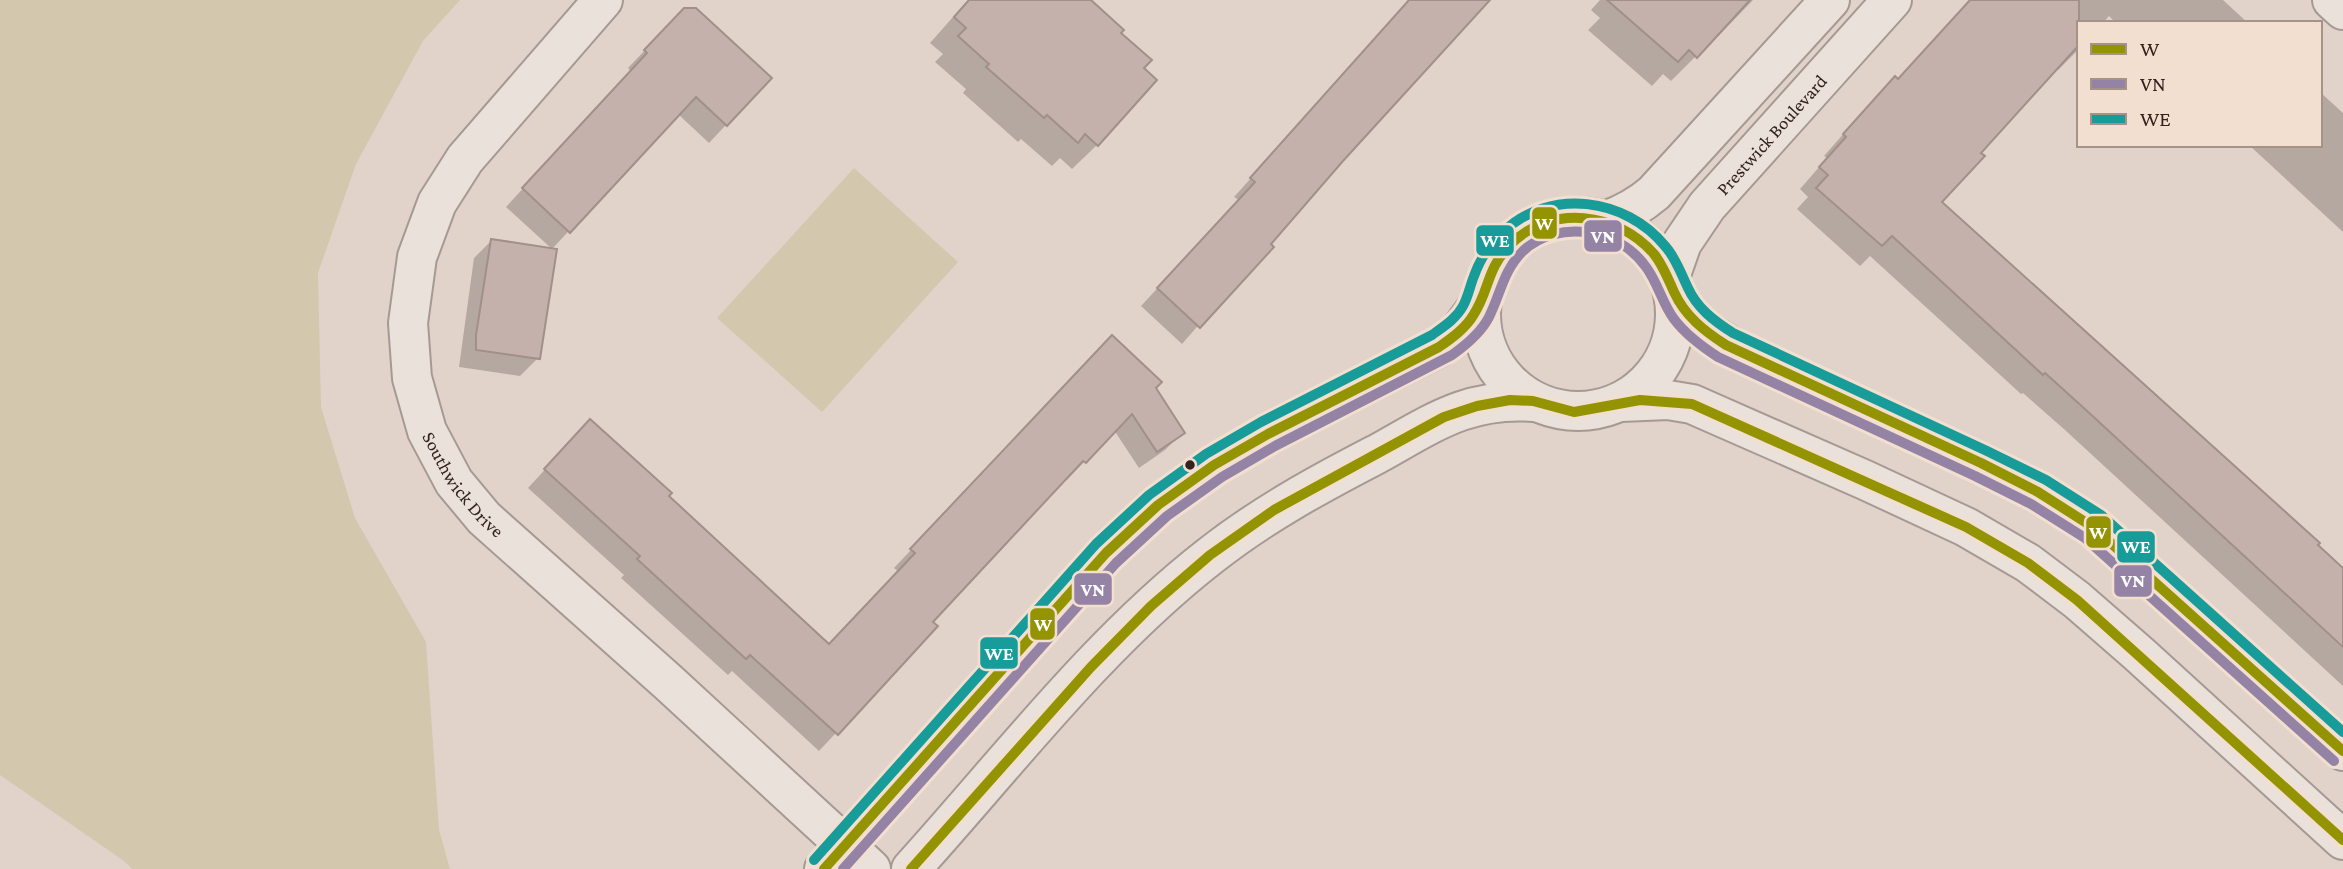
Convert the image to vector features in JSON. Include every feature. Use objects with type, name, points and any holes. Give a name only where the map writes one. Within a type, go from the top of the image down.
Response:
[{"type":"street","name":"Southwick Drive","points":[[603,0],[465,159],[437,203],[417,257],[408,323],[412,378],[427,431],[454,482],[484,518],[668,682],[846,861]]},
{"type":"street","points":[[1605,221],[1642,204],[1654,193],[1830,0]]},
{"type":"street","name":"Prestwick Boulevard","points":[[1672,289],[1682,243],[1700,215],[1892,0]]},
{"type":"street","points":[[2332,0],[2343,10]]},
{"type":"street","points":[[2343,751],[2093,527],[2038,492],[1741,354],[1701,328],[1672,289],[1656,256],[1633,234],[1605,221],[1577,217],[1549,221],[1524,233],[1503,251],[1488,275],[1481,302],[1481,327],[1487,350],[1498,371],[1514,388],[1534,402],[1577,412],[1620,402],[1657,399],[1692,404],[1966,527],[2028,563],[2077,600],[2343,840]]},
{"type":"street","points":[[1620,402],[1642,387],[1659,367],[1671,344],[1675,318],[1672,289]]},
{"type":"street","points":[[846,861],[1105,553],[1158,505],[1214,465],[1268,434],[1439,347],[1459,332],[1481,302]]},
{"type":"street","points":[[911,869],[1091,667],[1151,606],[1210,555],[1274,510],[1444,417],[1491,402],[1534,402]]},
{"type":"shaded area","points":[[0,0],[460,0],[423,41],[356,164],[318,273],[321,407],[355,518],[426,642],[439,830],[450,869],[132,869],[0,775]]},
{"type":"shaded area","points":[[854,168],[958,262],[822,412],[717,318]]},
{"type":"building","points":[[969,0],[1091,0],[1124,30],[1121,33],[1152,60],[1144,68],[1157,80],[1098,146],[1085,134],[1078,143],[1047,115],[1044,118],[986,67],[989,64],[958,36],[966,28],[954,17]]},
{"type":"building","points":[[1409,0],[1490,0],[1343,161],[1271,244],[1274,247],[1200,328],[1157,288],[1255,182],[1250,178]]},
{"type":"building","points":[[1607,0],[1750,0],[1697,58],[1689,50],[1678,62]]},
{"type":"building","points":[[1970,0],[2079,0],[2077,47],[1981,153],[1985,156],[1942,202],[2320,543],[2318,545],[2343,568],[2343,647],[1892,236],[1882,246],[1816,188],[1828,175],[1819,167],[1846,137],[1843,134],[1895,76],[1898,79]]},
{"type":"building","points":[[684,8],[696,8],[772,78],[727,126],[696,97],[570,233],[522,188],[647,53],[644,50]]},
{"type":"building","points":[[491,239],[557,249],[540,359],[476,350]]},
{"type":"building","points":[[1112,335],[1162,382],[1156,388],[1185,433],[1157,452],[1132,414],[1086,463],[1083,461],[933,622],[938,626],[838,735],[750,655],[746,659],[637,559],[640,556],[544,469],[590,419],[672,493],[669,496],[829,644],[915,553],[910,549]]},
{"type":"transit line","name":"WE","points":[[814,860],[1096,544],[1149,495],[1206,454],[1261,422],[1432,335],[1460,311],[1479,264],[1503,232],[1522,218],[1543,208],[1565,204],[1587,204],[1609,209],[1630,217],[1649,230],[1672,256],[1696,302],[1713,319],[1733,333],[2046,480],[2101,515],[2343,732]]},
{"type":"transit line","name":"W","points":[[824,869],[1106,553],[1158,505],[1214,465],[1268,434],[1444,344],[1471,319],[1497,262],[1511,244],[1527,231],[1564,219],[1584,218],[1603,222],[1622,229],[1639,240],[1663,267],[1678,301],[1689,316],[1726,345],[1981,463],[2038,492],[2093,527],[2343,751]]},
{"type":"transit line","name":"VN","points":[[843,869],[1116,563],[1167,516],[1222,477],[1275,446],[1452,355],[1486,323],[1507,274],[1523,251],[1537,241],[1570,232],[1588,232],[1604,236],[1634,254],[1650,273],[1679,325],[1718,357],[1975,476],[2031,504],[2085,538],[2334,761]]},
{"type":"transit line","name":"W","points":[[911,869],[1091,667],[1151,606],[1210,555],[1274,510],[1444,417],[1477,406],[1510,400],[1533,401],[1574,412],[1640,400],[1692,404],[1966,527],[2028,563],[2077,600],[2343,840]]}]
